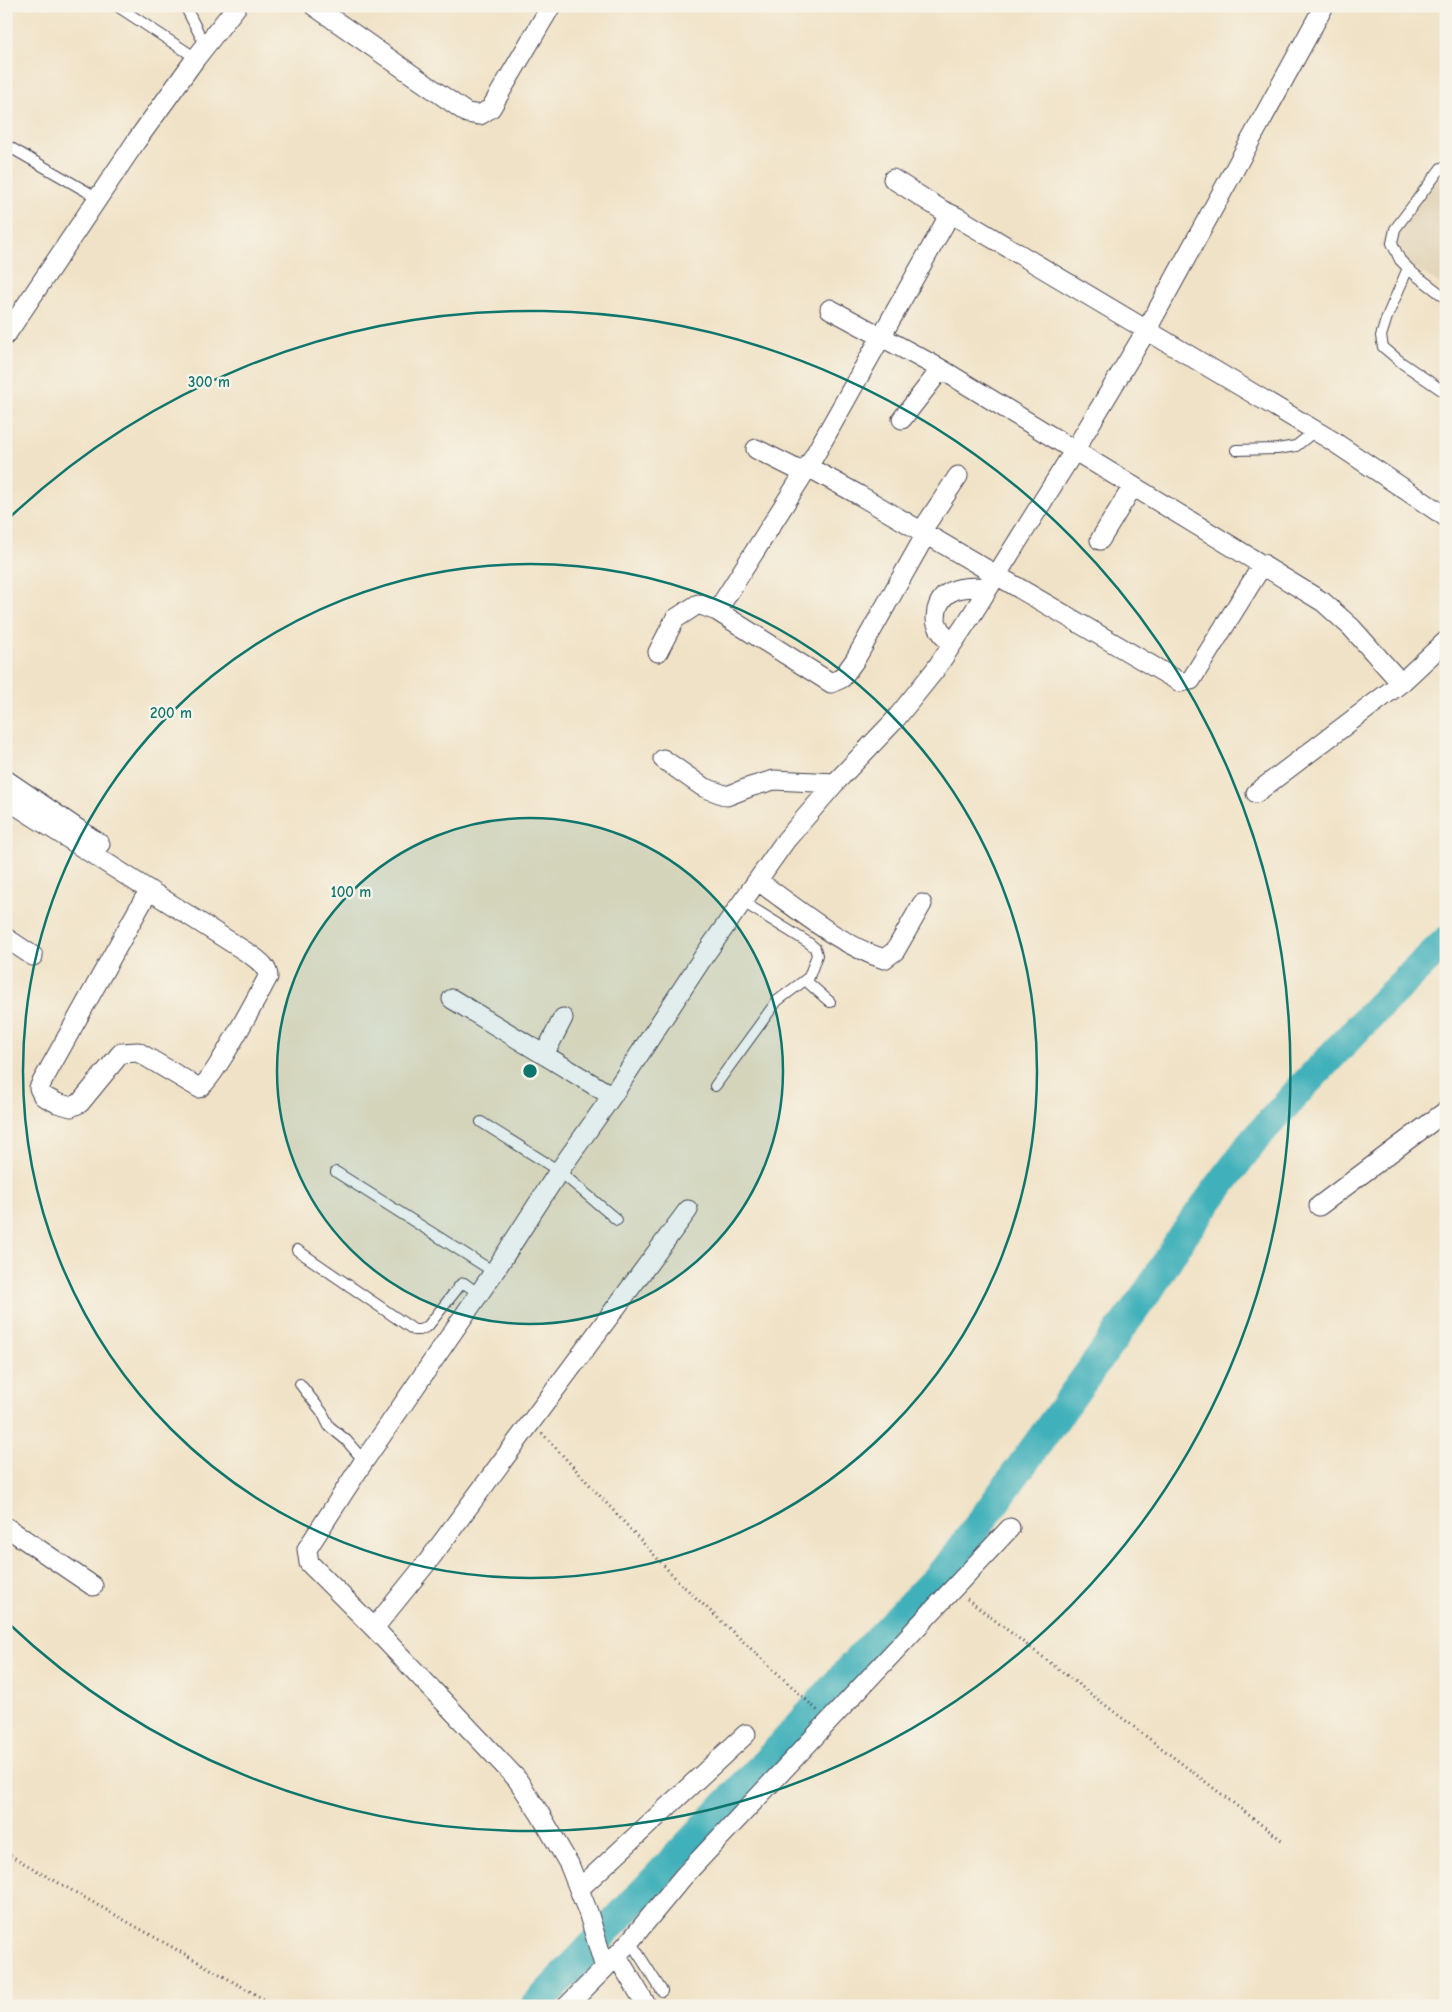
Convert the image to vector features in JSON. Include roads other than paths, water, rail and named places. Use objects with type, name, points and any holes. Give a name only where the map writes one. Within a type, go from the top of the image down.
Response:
[{"type":"street","points":[[6,335],[98,198],[201,52],[237,6]]},
{"type":"street","points":[[314,6],[467,113],[480,115],[491,108],[551,6]]},
{"type":"street","points":[[647,2006],[607,1960],[564,1856],[517,1779],[374,1628],[309,1563],[307,1549],[310,1541],[364,1461],[494,1272],[559,1170],[612,1096],[704,956],[786,840],[835,783],[894,721],[935,670],[951,646],[1074,451],[1146,331],[1324,6]]},
{"type":"street","points":[[893,179],[1315,431],[1446,517]]},
{"type":"street","points":[[717,611],[806,470],[950,214]]},
{"type":"street","points":[[830,309],[941,369],[1323,602],[1351,627],[1401,682]]},
{"type":"street","points":[[902,419],[941,369]]},
{"type":"street","points":[[756,449],[806,470],[924,533],[992,581],[1180,682],[1191,680],[1263,564]]},
{"type":"street","points":[[658,652],[675,619],[686,610],[698,604],[717,611],[831,683],[842,678],[855,660],[924,533],[958,476]]},
{"type":"street","points":[[1100,540],[1133,486]]},
{"type":"street","points":[[951,646],[938,626],[936,617],[938,605],[944,595],[962,586],[992,581]]},
{"type":"street","points":[[1256,793],[1401,682],[1446,641]]},
{"type":"street","points":[[663,759],[703,787],[727,796],[774,780],[835,783]]},
{"type":"street","points":[[6,780],[100,844]]},
{"type":"street","points":[[6,799],[149,890],[251,955],[264,966],[268,977],[216,1069],[204,1086],[199,1088],[138,1052],[128,1052],[121,1053],[80,1103],[70,1107],[57,1103],[43,1096],[39,1088],[149,890]]},
{"type":"street","points":[[758,881],[838,937],[868,954],[884,959],[895,951],[922,904]]},
{"type":"street","points":[[6,938],[33,956]]},
{"type":"street","points":[[452,999],[612,1096]]},
{"type":"street","points":[[544,1055],[564,1018]]},
{"type":"street","points":[[1319,1206],[1446,1111]]},
{"type":"street","points":[[374,1628],[430,1560],[688,1210]]},
{"type":"street","points":[[6,1527],[93,1586]]},
{"type":"street","points":[[567,2006],[607,1960],[630,1941],[683,1877],[1010,1528]]},
{"type":"street","points":[[579,1889],[746,1734]]},
{"type":"lane","points":[[117,6],[201,52]]},
{"type":"lane","points":[[185,6],[201,52]]},
{"type":"lane","points":[[6,145],[98,198]]},
{"type":"lane","points":[[1446,168],[1441,168],[1395,229],[1392,243],[1400,260],[1446,298]]},
{"type":"lane","points":[[1408,268],[1381,336],[1383,347],[1446,394]]},
{"type":"lane","points":[[1236,450],[1277,449],[1296,446],[1315,431]]},
{"type":"lane","points":[[715,1086],[777,1001],[809,977],[817,955],[815,948],[743,902]]},
{"type":"lane","points":[[805,980],[830,1002]]},
{"type":"lane","points":[[481,1122],[559,1170],[617,1220]]},
{"type":"lane","points":[[336,1172],[494,1272]]},
{"type":"lane","points":[[297,1250],[414,1330],[420,1330],[428,1326],[461,1284],[464,1283],[479,1294]]},
{"type":"lane","points":[[300,1384],[322,1412],[328,1426],[346,1440],[364,1461]]},
{"type":"lane","points":[[630,1941],[662,1991]]},
{"type":"waterway","points":[[535,2006],[782,1745],[862,1655],[951,1563],[1151,1287],[1183,1235],[1253,1141],[1379,1006],[1446,941]]}]
